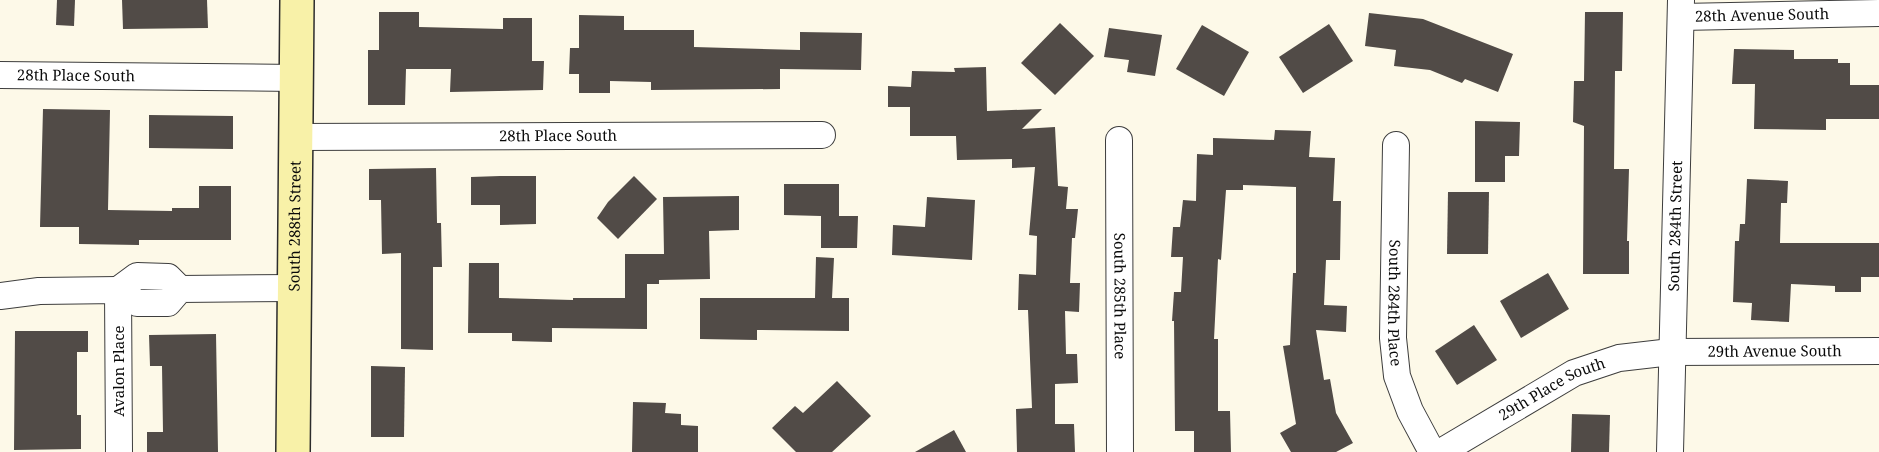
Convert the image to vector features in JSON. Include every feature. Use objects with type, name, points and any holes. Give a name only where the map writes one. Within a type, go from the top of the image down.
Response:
[{"type":"main road","name":"South 288th Street","points":[[293,452],[297,0]]},
{"type":"street","name":"28th Avenue South","points":[[1681,9],[1879,13]]},
{"type":"street","name":"South 284th Street","points":[[1670,452],[1681,9]]},
{"type":"street","name":"28th Place South","points":[[0,75],[297,78]]},
{"type":"street","name":"28th Place South","points":[[296,137],[822,135]]},
{"type":"street","name":"South 285th Place","points":[[1119,140],[1120,452]]},
{"type":"street","name":"South 284th Place","points":[[1396,145],[1393,338],[1397,376],[1410,411],[1432,452]]},
{"type":"street","points":[[0,296],[39,291],[118,290],[137,303],[168,303],[180,289],[294,288]]},
{"type":"street","name":"Avalon Place","points":[[118,290],[119,452]]},
{"type":"street","name":"29th Avenue South","points":[[1671,352],[1879,351]]},
{"type":"street","name":"29th Place South","points":[[1441,452],[1574,373],[1619,358],[1671,352]]},
{"type":"building","points":[[57,0],[75,0],[74,26],[56,25]]},
{"type":"building","points":[[122,0],[207,0],[208,28],[123,29]]},
{"type":"building","points":[[379,12],[419,12],[419,27],[503,29],[503,18],[532,18],[532,61],[544,61],[543,90],[450,92],[451,69],[406,69],[405,105],[368,105],[368,50],[379,50]]},
{"type":"building","points":[[1585,12],[1623,12],[1622,71],[1615,71],[1614,169],[1629,169],[1627,241],[1629,241],[1629,274],[1583,274],[1584,126],[1573,122],[1574,81],[1584,81]]},
{"type":"building","points":[[1369,13],[1423,19],[1513,54],[1498,92],[1465,79],[1462,83],[1430,70],[1394,66],[1396,50],[1365,46]]},
{"type":"building","points":[[579,15],[624,16],[624,30],[694,30],[694,47],[800,50],[800,32],[862,33],[861,70],[780,69],[780,89],[651,90],[651,82],[610,81],[610,93],[579,93],[579,74],[569,74],[570,48],[579,48]]},
{"type":"building","points":[[1060,23],[1094,56],[1055,95],[1021,63]]},
{"type":"building","points":[[1329,24],[1353,61],[1303,93],[1279,57]]},
{"type":"building","points":[[1202,25],[1249,52],[1224,96],[1176,69]]},
{"type":"building","points":[[1109,28],[1162,35],[1155,76],[1127,72],[1129,60],[1104,57]]},
{"type":"building","points":[[1734,49],[1794,50],[1794,59],[1838,59],[1838,63],[1850,63],[1850,85],[1879,85],[1879,119],[1826,119],[1826,130],[1754,129],[1755,84],[1732,84]]},
{"type":"building","points":[[986,67],[987,111],[1042,109],[1022,129],[1055,127],[1058,186],[1068,187],[1066,209],[1078,209],[1075,238],[1072,238],[1070,283],[1080,283],[1079,312],[1065,311],[1066,354],[1077,354],[1078,383],[1055,384],[1055,424],[1074,424],[1075,452],[1017,452],[1016,409],[1032,408],[1028,310],[1018,310],[1019,274],[1036,275],[1037,236],[1029,235],[1035,167],[1012,168],[1012,159],[957,160],[956,136],[910,136],[910,107],[888,107],[888,86],[911,87],[912,71],[955,72],[954,68]]},
{"type":"building","points":[[43,109],[110,110],[108,210],[172,211],[172,208],[199,208],[199,186],[231,186],[231,240],[139,240],[139,245],[79,244],[79,227],[40,227]]},
{"type":"building","points":[[149,115],[233,116],[233,149],[149,148]]},
{"type":"building","points":[[1475,121],[1520,122],[1519,156],[1505,156],[1505,182],[1475,182]]},
{"type":"building","points":[[1275,130],[1311,131],[1309,157],[1335,158],[1333,201],[1341,201],[1340,260],[1326,260],[1324,305],[1347,306],[1346,332],[1316,330],[1324,380],[1330,379],[1336,413],[1353,443],[1336,452],[1291,452],[1280,433],[1296,424],[1283,346],[1290,345],[1293,273],[1296,273],[1296,187],[1243,185],[1243,190],[1226,190],[1221,260],[1218,259],[1214,339],[1218,339],[1218,411],[1230,411],[1231,452],[1194,452],[1194,431],[1175,431],[1174,321],[1172,321],[1174,292],[1181,292],[1183,257],[1171,257],[1173,227],[1180,227],[1183,200],[1196,201],[1197,154],[1213,155],[1213,138],[1274,140]]},
{"type":"building","points":[[436,168],[437,223],[441,223],[442,267],[433,267],[433,350],[401,349],[401,253],[382,254],[381,200],[369,200],[369,169]]},
{"type":"building","points":[[536,176],[536,224],[500,225],[500,205],[471,205],[471,177]]},
{"type":"building","points":[[634,176],[657,199],[618,239],[597,218],[608,202]]},
{"type":"building","points":[[1747,179],[1788,181],[1787,203],[1781,203],[1780,243],[1879,243],[1879,277],[1861,277],[1861,292],[1835,292],[1835,286],[1791,284],[1789,322],[1751,320],[1752,303],[1733,302],[1735,241],[1739,241],[1740,224],[1745,224]]},
{"type":"building","points":[[784,184],[839,184],[839,216],[858,216],[857,248],[821,248],[821,216],[784,215]]},
{"type":"building","points":[[1448,192],[1489,192],[1488,254],[1447,254]]},
{"type":"building","points":[[739,196],[739,230],[709,231],[710,279],[659,280],[659,284],[647,284],[647,329],[552,328],[552,342],[512,341],[512,333],[468,333],[469,263],[499,263],[499,298],[573,300],[573,298],[625,298],[625,254],[664,254],[663,197]]},
{"type":"building","points":[[927,197],[975,200],[972,260],[892,255],[893,225],[925,227]]},
{"type":"building","points":[[816,257],[834,258],[832,298],[849,298],[849,331],[757,330],[757,340],[700,339],[700,298],[815,298]]},
{"type":"building","points":[[1548,273],[1569,309],[1521,338],[1500,301]]},
{"type":"building","points":[[1474,325],[1497,360],[1457,385],[1435,351]]},
{"type":"building","points":[[15,331],[88,331],[88,352],[77,352],[77,415],[81,415],[81,449],[14,450]]},
{"type":"building","points":[[216,334],[218,452],[147,452],[147,432],[163,432],[162,366],[150,366],[149,335]]},
{"type":"building","points":[[371,366],[405,367],[404,437],[371,437]]},
{"type":"building","points":[[837,381],[871,416],[832,452],[796,452],[772,428],[795,406],[803,413]]},
{"type":"building","points":[[633,402],[666,403],[665,413],[681,414],[681,425],[698,426],[698,452],[632,452]]},
{"type":"building","points":[[1572,414],[1610,415],[1609,452],[1571,452]]},
{"type":"building","points":[[954,430],[966,452],[915,452]]}]
